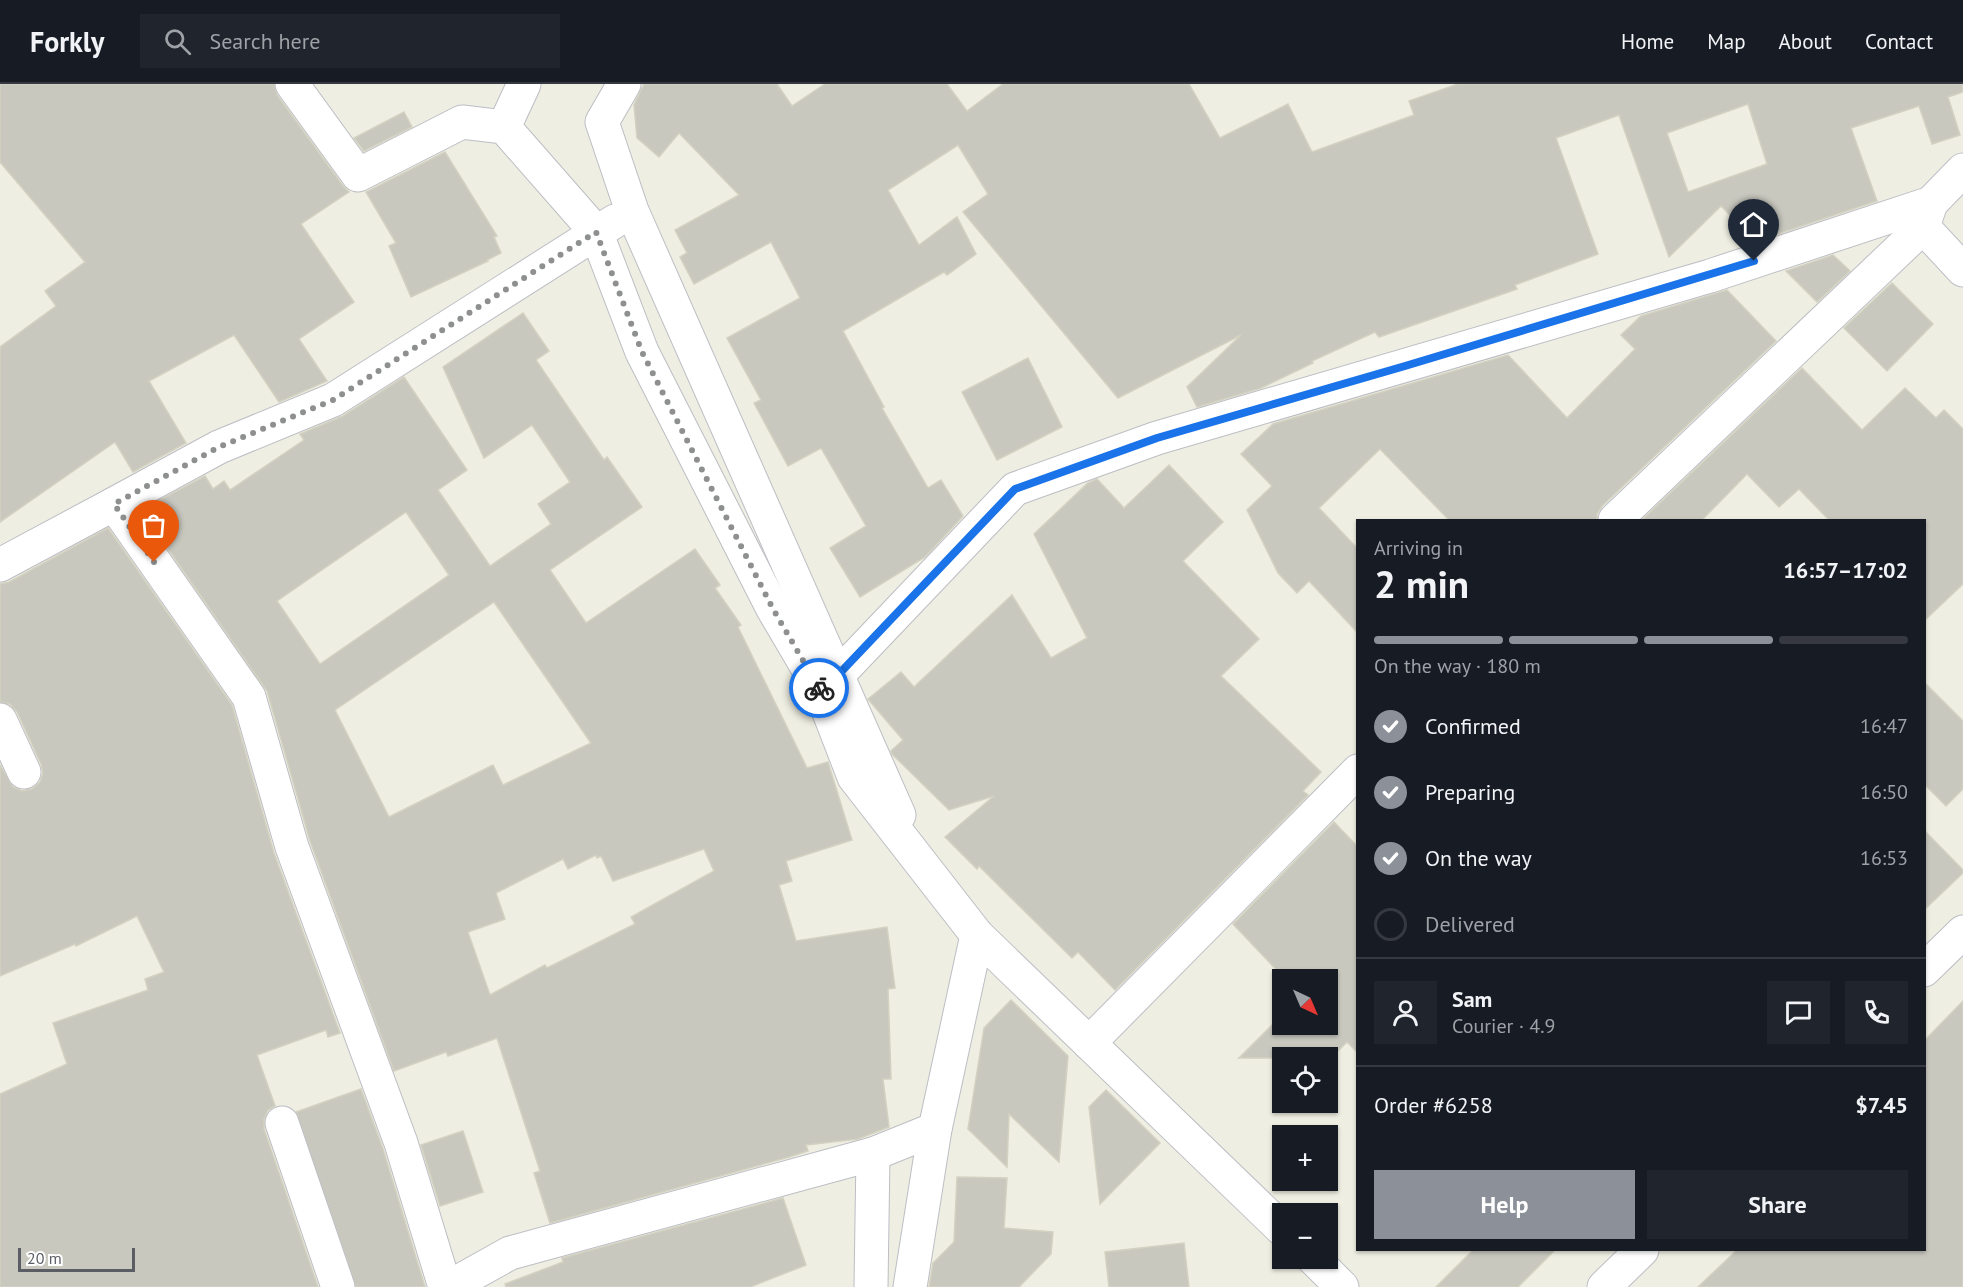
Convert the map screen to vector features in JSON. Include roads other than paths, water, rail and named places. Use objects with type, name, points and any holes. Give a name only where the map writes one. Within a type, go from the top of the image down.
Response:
[{"type":"street","points":[[292,84],[358,175],[462,122],[504,127],[596,232],[642,352],[773,609],[829,682],[854,777]]},
{"type":"street","points":[[504,127],[524,84]]},
{"type":"street","points":[[624,84],[602,122],[632,211],[829,682],[919,861]]},
{"type":"street","points":[[1616,519],[1927,215],[1963,170]]},
{"type":"street","points":[[0,565],[219,447],[333,400],[632,211]]},
{"type":"street","points":[[829,682],[1015,489],[1157,438],[1927,215]]},
{"type":"street","points":[[1927,215],[1963,270]]},
{"type":"street","points":[[114,504],[249,698],[292,847],[401,1143],[447,1287],[510,1253],[873,1154],[935,1129]]},
{"type":"street","points":[[0,720],[24,772]]},
{"type":"street","points":[[818,750],[854,777],[976,935],[1272,1219]]},
{"type":"street","points":[[1089,1042],[1356,773]]},
{"type":"street","points":[[1926,968],[1963,932]]},
{"type":"street","points":[[910,1287],[935,1129],[976,935]]},
{"type":"street","points":[[282,1123],[338,1287]]},
{"type":"street","points":[[871,1287],[873,1154]]},
{"type":"street","points":[[1604,1287],[1641,1251]]},
{"type":"street","points":[[1324,1269],[1342,1287]]}]
